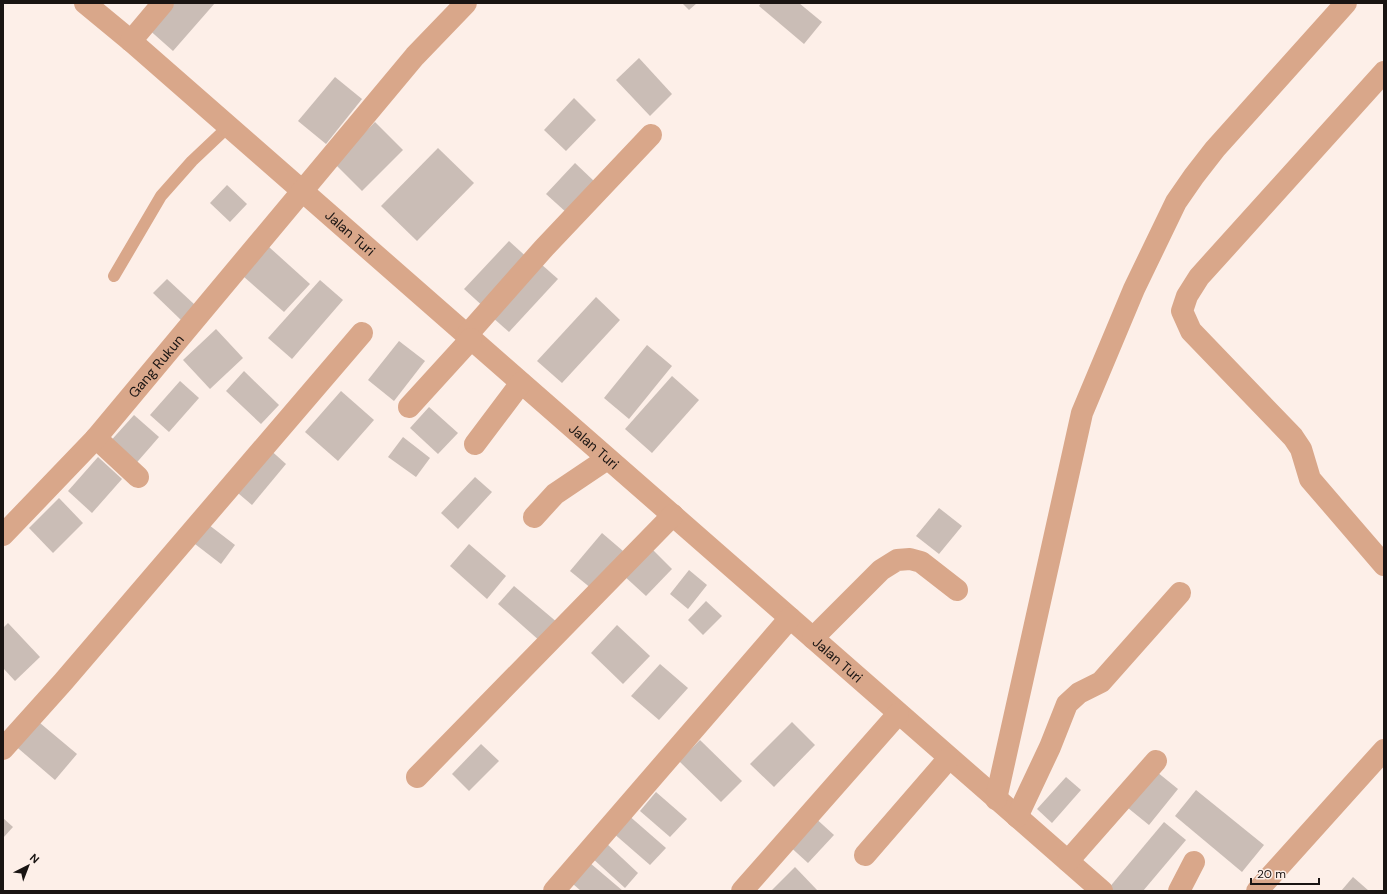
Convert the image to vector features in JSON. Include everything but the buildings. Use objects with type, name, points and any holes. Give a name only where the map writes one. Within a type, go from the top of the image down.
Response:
[{"type":"street","name":"Jalan Turi","points":[[85,3],[131,41],[607,460],[1102,891]]},
{"type":"street","points":[[131,41],[163,3]]},
{"type":"street","name":"Gang Rukun","points":[[3,535],[96,438],[303,192],[415,56],[466,3]]},
{"type":"street","points":[[996,799],[1082,413],[1134,289],[1176,202],[1194,176],[1215,149],[1346,3]]},
{"type":"street","points":[[1384,72],[1199,277],[1187,296],[1182,311],[1191,331],[1293,437],[1301,449],[1310,479],[1384,565]]},
{"type":"street","points":[[409,407],[544,248],[651,135]]},
{"type":"street","points":[[3,749],[68,676],[362,333]]},
{"type":"street","points":[[475,444],[521,383]]},
{"type":"street","points":[[96,438],[138,476]]},
{"type":"street","points":[[534,516],[556,494],[607,460]]},
{"type":"street","points":[[417,777],[673,516]]},
{"type":"street","points":[[813,638],[881,570],[897,560],[910,559],[921,562],[957,590]]},
{"type":"street","points":[[1017,817],[1050,747],[1066,704],[1079,692],[1101,682],[1180,593]]},
{"type":"street","points":[[554,891],[790,618]]},
{"type":"street","points":[[742,891],[898,714]]},
{"type":"street","points":[[1257,891],[1384,750]]},
{"type":"street","points":[[865,856],[948,758]]},
{"type":"street","points":[[1068,861],[1156,761]]},
{"type":"street","points":[[1179,891],[1194,862]]},
{"type":"lane","points":[[114,276],[161,196],[192,161],[228,127]]}]
